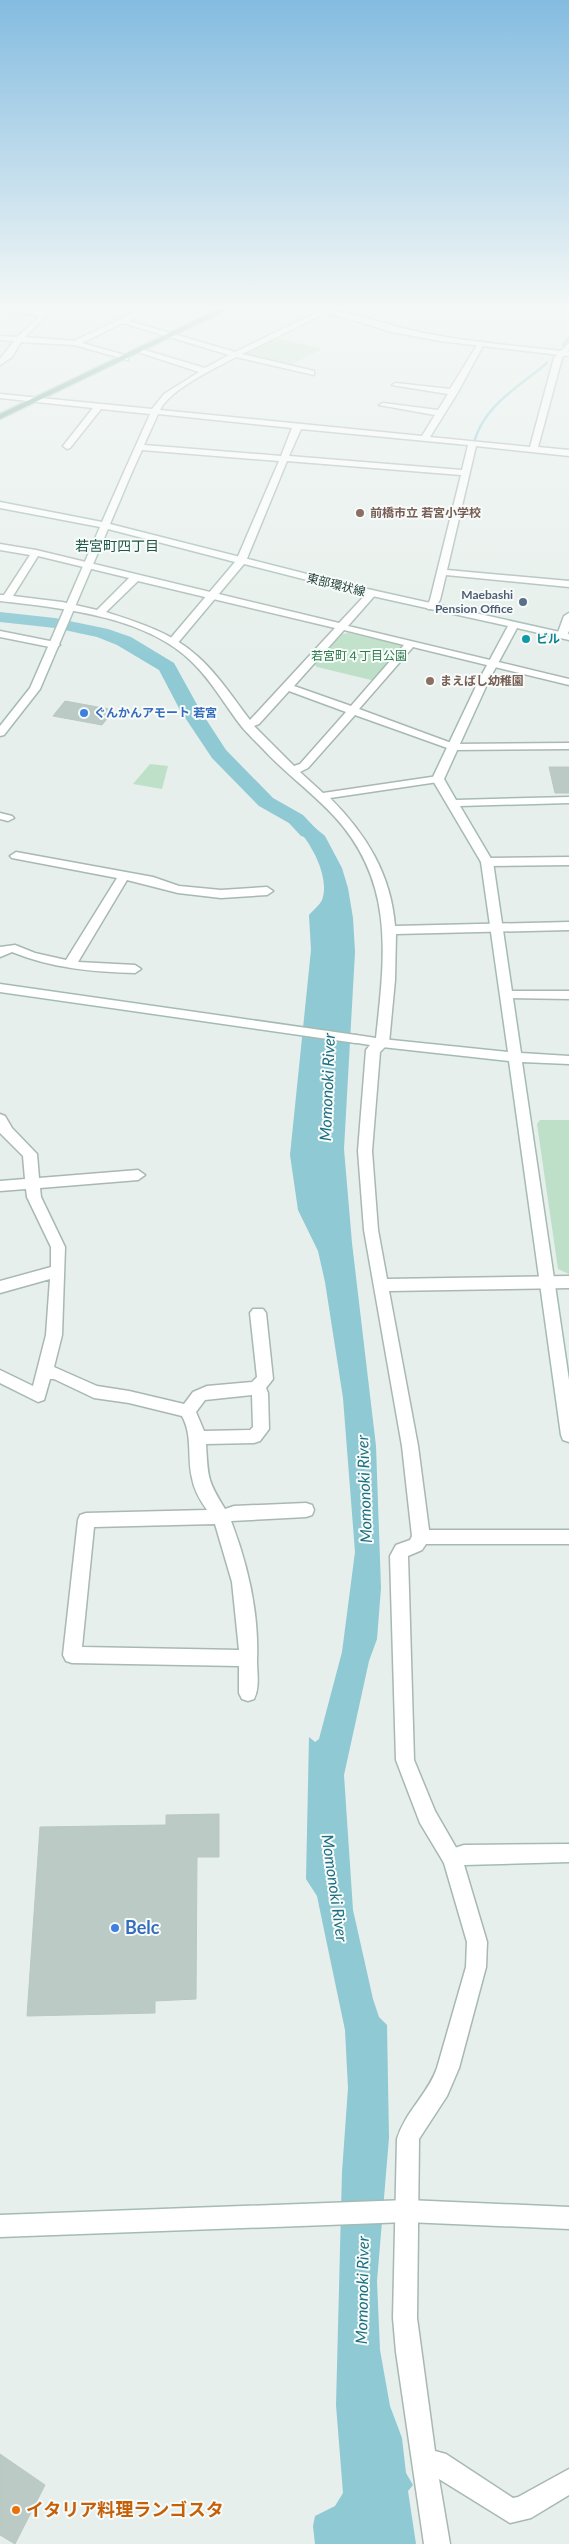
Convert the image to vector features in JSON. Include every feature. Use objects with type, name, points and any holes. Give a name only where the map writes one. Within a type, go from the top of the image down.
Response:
[{"type":"street","points":[[67,446],[81,429]]},
{"type":"street","points":[[2,729],[35,690],[147,429]]},
{"type":"street","points":[[173,642],[241,561],[297,429]]},
{"type":"street","points":[[305,429],[569,453]]},
{"type":"street","points":[[424,440],[431,429]]},
{"type":"street","points":[[533,450],[540,429]]},
{"type":"street","points":[[431,607],[435,600],[473,443]]},
{"type":"street","points":[[139,447],[466,473]]},
{"type":"street","name":"東部環状線","points":[[2,507],[105,526],[372,593],[565,636]]},
{"type":"street","points":[[0,547],[36,553],[569,682]]},
{"type":"street","points":[[36,553],[3,599],[69,611],[100,613],[143,628],[173,642],[198,662],[246,724],[293,771],[323,796],[358,839],[373,864],[382,888],[391,930],[391,962],[382,1043],[373,1050],[365,1151],[371,1230],[410,1446],[421,1537],[416,1545],[402,1550],[399,1556],[405,1760],[427,1816],[452,1858],[477,1942],[477,1960],[444,2080],[430,2105],[409,2130],[402,2211],[407,2343],[437,2544]]},
{"type":"street","points":[[441,572],[569,584]]},
{"type":"street","points":[[100,613],[135,578]]},
{"type":"street","points":[[246,724],[255,722],[372,593]]},
{"type":"street","points":[[565,636],[569,616]]},
{"type":"street","points":[[438,779],[492,664],[514,625]]},
{"type":"street","points":[[0,634],[56,642]]},
{"type":"street","points":[[293,771],[304,766],[410,645]]},
{"type":"street","points":[[288,687],[453,747],[569,746]]},
{"type":"street","points":[[323,796],[438,779]]},
{"type":"street","points":[[438,779],[487,862],[547,1282],[567,1405],[569,1435]]},
{"type":"street","points":[[453,803],[569,800]]},
{"type":"street","points":[[16,856],[160,883],[178,889],[216,894],[267,891]]},
{"type":"street","points":[[487,862],[569,861]]},
{"type":"street","points":[[71,963],[122,877]]},
{"type":"street","points":[[391,930],[569,926]]},
{"type":"street","points":[[0,953],[8,947],[12,947],[37,957],[71,963],[135,969]]},
{"type":"street","points":[[0,988],[382,1043],[515,1057],[569,1060]]},
{"type":"street","points":[[507,995],[569,994]]},
{"type":"street","points":[[0,1120],[6,1131],[28,1150],[31,1160],[31,1183],[39,1213],[54,1236],[58,1247],[54,1335],[46,1373],[38,1396],[0,1376]]},
{"type":"street","points":[[0,1186],[138,1175]]},
{"type":"street","points":[[0,1287],[58,1272]]},
{"type":"street","points":[[381,1285],[569,1282]]},
{"type":"street","points":[[187,1411],[200,1396],[207,1392],[256,1388],[265,1379],[258,1313]]},
{"type":"street","points":[[46,1373],[56,1373],[94,1392],[129,1396],[187,1411],[195,1423],[202,1487],[220,1517],[241,1578],[249,1658],[248,1693]]},
{"type":"street","points":[[197,1438],[254,1436],[261,1429],[260,1393],[256,1388]]},
{"type":"street","points":[[249,1658],[72,1655],[86,1520],[220,1517],[234,1513],[306,1510]]},
{"type":"street","points":[[421,1537],[569,1537]]},
{"type":"street","points":[[452,1858],[464,1855],[569,1853]]},
{"type":"street","points":[[0,2226],[402,2211],[569,2218]]},
{"type":"street","points":[[424,2464],[437,2463],[510,2511],[522,2509],[569,2482]]},
{"type":"green space","name":"若宮町４丁目公園","points":[[349,633],[401,645],[403,648],[377,679],[371,680],[317,667],[314,664],[342,634]]},
{"type":"green space","points":[[150,764],[168,766],[162,789],[133,784]]},
{"type":"green space","points":[[540,1120],[569,1120],[569,1274],[558,1269],[537,1124]]},
{"type":"water","points":[[261,803],[302,817],[325,836],[342,868],[348,888],[353,918],[355,952],[344,1149],[352,1243],[376,1446],[381,1588],[377,1639],[369,1661],[344,1775],[353,1910],[373,1999],[379,2017],[387,2025],[389,2138],[377,2281],[380,2350],[390,2406],[402,2438],[406,2473],[413,2485],[408,2491],[416,2544],[315,2544],[313,2526],[315,2516],[335,2506],[343,2493],[336,2405],[342,2172],[348,2088],[345,2030],[317,1896],[306,1879],[309,1737],[315,1742],[319,1739],[342,1652],[355,1552],[343,1398],[325,1282],[318,1251],[298,1210],[290,1155],[311,950],[309,915],[322,900],[324,882],[315,854],[304,837],[290,823]]},
{"type":"building","name":"ぐんかんアモート 若宮","points":[[65,701],[114,710],[102,725],[53,716]]},
{"type":"building","points":[[549,767],[569,767],[569,793],[555,793]]},
{"type":"building","name":"Belc","points":[[219,1814],[219,1857],[197,1857],[196,1999],[155,2001],[155,2013],[27,2016],[40,1827],[166,1825],[166,1815]]},
{"type":"building","name":"イタリア料理ランゴスタ","points":[[0,2454],[45,2485],[15,2544],[0,2535]]},
{"type":"waterway","points":[[474,442],[479,429]]},
{"type":"waterway","name":"Momonoki River","points":[[0,617],[55,623],[102,633],[124,641],[167,667],[190,710],[219,754],[266,802],[296,819],[308,832]]},
{"type":"place","name":"前橋市立 若宮小学校","points":[[360,513]]},
{"type":"place","name":"Maebashi Pension Office","points":[[523,602]]},
{"type":"place","name":"ビル","points":[[526,639]]},
{"type":"place","name":"まえばし幼稚園","points":[[430,681]]},
{"type":"place","name":"ぐんかんアモート 若宮","points":[[84,713]]},
{"type":"place","name":"Belc","points":[[115,1928]]},
{"type":"place","name":"イタリア料理ランゴスタ","points":[[16,2510]]},
{"type":"district","name":"若宮町四丁目","points":[[117,546]]}]
